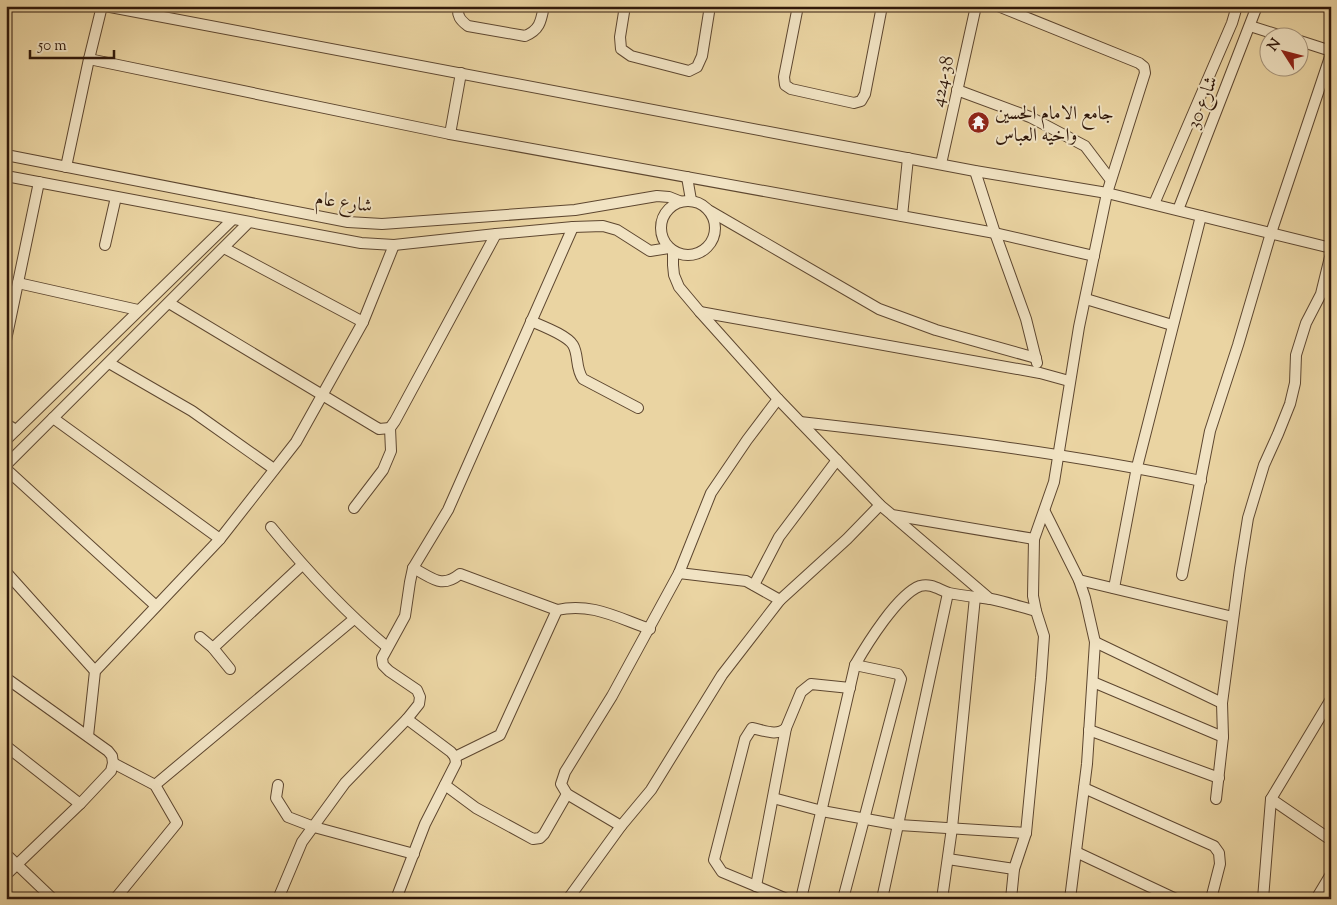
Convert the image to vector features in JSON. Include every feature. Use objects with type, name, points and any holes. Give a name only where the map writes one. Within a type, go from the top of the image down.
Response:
[{"type":"street","points":[[66,167],[89,59],[104,6],[975,171],[1107,192],[1331,248]]},
{"type":"street","points":[[458,6],[457,13],[460,21],[468,26],[525,36],[534,33],[541,22],[544,6]]},
{"type":"street","points":[[626,6],[620,37],[622,49],[631,56],[689,71],[697,67],[702,56],[710,6]]},
{"type":"street","points":[[798,6],[784,77],[785,85],[791,89],[854,102],[861,101],[865,94],[882,6]]},
{"type":"street","name":"424-38","points":[[941,164],[976,6]]},
{"type":"street","points":[[998,6],[1131,59],[1144,66],[1145,73],[1110,179],[1070,381],[1054,482],[1034,539],[1035,561],[1032,584],[1036,611],[1044,636],[1026,833],[1014,869],[1011,899]]},
{"type":"street","name":"شارع 30","points":[[1154,204],[1232,23],[1237,6]]},
{"type":"street","name":"شارع 30","points":[[1178,210],[1257,6]]},
{"type":"street","points":[[1250,26],[1260,29]]},
{"type":"street","points":[[1182,575],[1210,431],[1271,233],[1331,52],[1310,45]]},
{"type":"street","points":[[89,59],[450,134],[995,233],[1094,256]]},
{"type":"street","points":[[450,134],[461,73]]},
{"type":"street","points":[[957,90],[1030,117],[1085,146],[1110,179]]},
{"type":"street","name":"شارع عام","points":[[6,155],[348,222],[382,224],[575,210],[651,196],[669,197],[679,201]]},
{"type":"street","points":[[902,216],[908,158]]},
{"type":"street","points":[[975,171],[1026,319],[1040,373]]},
{"type":"street","name":"شارع عام","points":[[6,176],[361,243],[394,245],[496,234],[603,226],[617,230],[650,250],[671,250]]},
{"type":"street","points":[[687,177],[691,200]]},
{"type":"street","points":[[6,340],[39,182]]},
{"type":"street","points":[[105,245],[116,197]]},
{"type":"street","points":[[710,212],[715,221],[715,232],[711,242],[704,250],[684,255],[671,250],[662,239],[660,228],[662,216],[669,207],[679,201],[691,200],[702,204],[710,212],[879,309],[936,330],[1036,358]]},
{"type":"street","points":[[313,234],[317,215]]},
{"type":"street","points":[[1114,588],[1137,467],[1201,216]]},
{"type":"street","points":[[6,440],[232,220]]},
{"type":"street","points":[[6,465],[248,223]]},
{"type":"street","points":[[278,899],[302,842],[345,782],[407,719],[419,704],[420,696],[417,690],[389,671],[383,665],[382,658],[405,616],[413,568],[448,510],[573,227]]},
{"type":"street","points":[[354,508],[383,470],[391,451],[390,428],[496,234]]},
{"type":"street","points":[[88,736],[95,671],[220,539],[296,442],[363,322],[394,245]]},
{"type":"street","points":[[224,248],[363,322]]},
{"type":"street","points":[[671,250],[679,287],[778,399],[880,505],[991,599]]},
{"type":"street","points":[[1216,799],[1223,737],[1222,702],[1248,518],[1264,465],[1290,404],[1295,382],[1296,355],[1306,323],[1321,294],[1331,253]]},
{"type":"street","points":[[18,283],[138,310]]},
{"type":"street","points":[[1086,299],[1172,325]]},
{"type":"street","points":[[169,303],[379,429],[390,428]]},
{"type":"street","points":[[700,312],[1040,373],[1070,381]]},
{"type":"street","points":[[531,321],[566,338],[573,346],[578,373],[583,379],[638,408]]},
{"type":"street","points":[[108,363],[192,411],[274,469]]},
{"type":"street","points":[[621,826],[567,794],[561,784],[565,772],[612,696],[650,629],[679,573],[711,493],[778,399]]},
{"type":"street","points":[[53,418],[220,539]]},
{"type":"street","points":[[800,422],[1059,455],[1137,467],[1201,481]]},
{"type":"street","points":[[6,424],[16,430]]},
{"type":"street","points":[[754,585],[779,537],[837,460]]},
{"type":"street","points":[[6,469],[156,606]]},
{"type":"street","points":[[568,899],[621,826],[651,790],[722,675],[780,600],[847,539],[880,505]]},
{"type":"street","points":[[1044,512],[1079,580],[1095,642],[1084,788],[1070,899]]},
{"type":"street","points":[[892,515],[1034,539]]},
{"type":"street","points":[[271,527],[302,565],[354,619],[387,648]]},
{"type":"street","points":[[213,648],[302,565]]},
{"type":"street","points":[[413,568],[440,582],[447,582],[460,574],[557,610],[568,607],[590,608],[650,629]]},
{"type":"street","points":[[6,572],[95,671]]},
{"type":"street","points":[[679,573],[746,581],[780,600]]},
{"type":"street","points":[[1079,580],[1233,617]]},
{"type":"street","points":[[801,899],[855,665],[868,642],[905,596],[920,586],[932,585],[948,593],[991,599],[1036,611]]},
{"type":"street","points":[[882,899],[948,593]]},
{"type":"street","points":[[942,899],[952,828],[976,597]]},
{"type":"street","points":[[455,757],[500,735],[557,610]]},
{"type":"street","points":[[155,785],[354,619]]},
{"type":"street","points":[[200,636],[213,648],[230,669]]},
{"type":"street","points":[[1095,642],[1222,702]]},
{"type":"street","points":[[843,899],[901,679],[898,674],[855,665]]},
{"type":"street","points":[[6,678],[108,751],[112,756],[113,763],[111,771],[80,804],[6,875]]},
{"type":"street","points":[[1093,682],[1223,737]]},
{"type":"street","points":[[756,886],[786,728],[801,692],[811,684],[850,688]]},
{"type":"street","points":[[1263,899],[1271,800],[1331,699]]},
{"type":"street","points":[[396,899],[425,824],[456,763],[455,757],[407,719]]},
{"type":"street","points":[[786,728],[782,732],[775,733],[752,728],[748,732],[714,860],[722,872],[787,899]]},
{"type":"street","points":[[1089,730],[1219,778]]},
{"type":"street","points":[[6,746],[80,804]]},
{"type":"street","points":[[113,763],[155,785],[177,824],[115,899]]},
{"type":"street","points":[[278,785],[276,798],[288,817],[314,827],[414,854]]},
{"type":"street","points":[[445,785],[476,808],[534,838],[540,838],[544,834],[567,794]]},
{"type":"street","points":[[1084,788],[1214,846],[1219,853],[1220,864],[1211,899]]},
{"type":"street","points":[[773,798],[822,812],[899,825],[1026,833]]},
{"type":"street","points":[[1271,800],[1331,840]]},
{"type":"street","points":[[1076,852],[1176,899]]},
{"type":"street","points":[[6,854],[53,899]]},
{"type":"street","points":[[948,859],[1014,869]]},
{"type":"street","points":[[1316,899],[1331,874]]},
{"type":"place","name":"جامع الامام الحسين واخيه العباس","points":[[979,123]]}]
